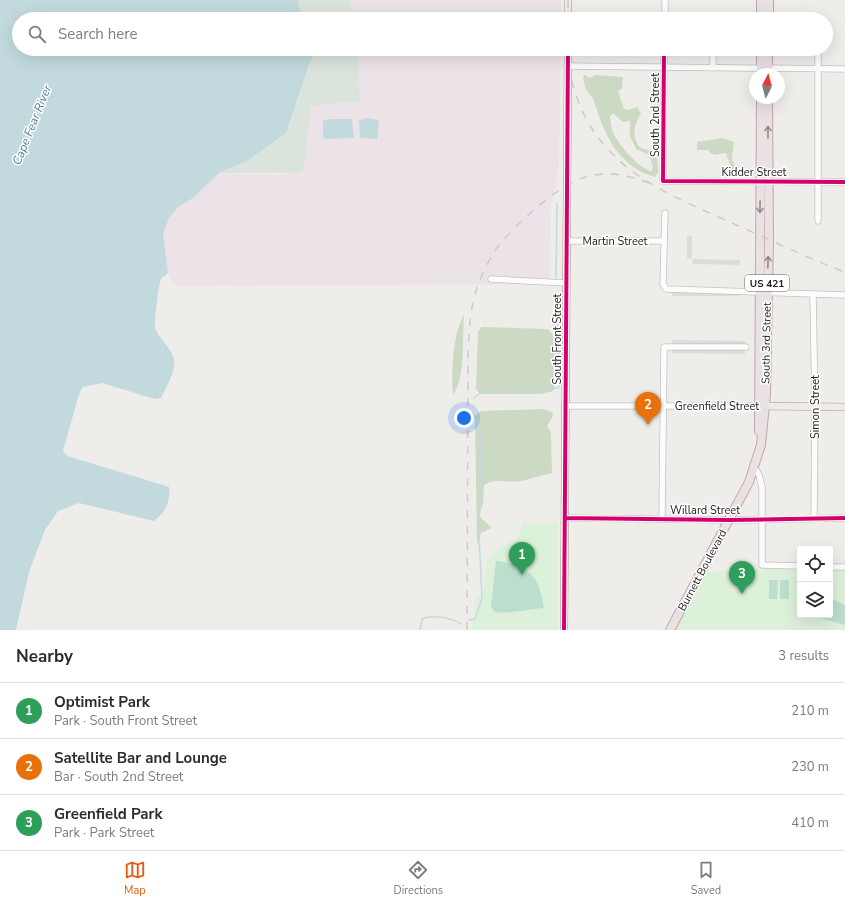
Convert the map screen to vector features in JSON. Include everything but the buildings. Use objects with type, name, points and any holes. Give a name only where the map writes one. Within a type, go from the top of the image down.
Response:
[{"type":"highway","points":[[761,0],[761,12]]},
{"type":"highway","points":[[769,0],[769,12]]},
{"type":"highway","points":[[762,56],[764,68]]},
{"type":"highway","points":[[765,68],[767,56]]},
{"type":"highway","name":"South 3rd Street","points":[[761,104],[764,181]]},
{"type":"highway","name":"South 3rd Street","points":[[755,468],[761,445],[764,181],[768,104]]},
{"type":"highway","name":"Burnett Boulevard","points":[[670,630],[755,468]]},
{"type":"main road","points":[[568,0],[568,12]]},
{"type":"main road","name":"South Front Street","points":[[564,630],[568,56]]},
{"type":"main road","name":"Greenfield Street","points":[[762,406],[845,407]]},
{"type":"street","points":[[664,12],[665,0]]},
{"type":"street","name":"South 2nd Street","points":[[663,181],[664,56]]},
{"type":"street","points":[[713,68],[714,56]]},
{"type":"street","points":[[818,56],[818,221]]},
{"type":"street","points":[[568,66],[713,68],[749,70]]},
{"type":"street","points":[[785,70],[845,69]]},
{"type":"street","name":"Kidder Street","points":[[663,181],[845,182]]},
{"type":"street","points":[[664,213],[663,284],[666,289],[845,295]]},
{"type":"street","name":"Martin Street","points":[[566,241],[663,241]]},
{"type":"street","points":[[491,279],[566,283]]},
{"type":"street","name":"Simon Street","points":[[813,294],[815,407],[814,519]]},
{"type":"street","points":[[662,518],[662,406],[664,347],[746,347]]},
{"type":"street","name":"Greenfield Street","points":[[565,406],[762,406]]},
{"type":"street","points":[[755,468],[759,475],[762,487],[762,565],[797,566]]},
{"type":"street","name":"Willard Street","points":[[565,518],[729,520],[763,518],[845,518]]},
{"type":"street","points":[[833,567],[845,567]]},
{"type":"shaded area","points":[[298,0],[351,0],[352,12],[300,12]]},
{"type":"shaded area","points":[[351,0],[561,0],[561,12],[352,12]]},
{"type":"shaded area","points":[[313,56],[358,56],[360,101],[311,106],[304,170],[300,173],[219,173],[245,162],[308,67]]},
{"type":"shaded area","points":[[358,56],[561,56],[559,167],[551,207],[550,284],[178,286],[172,282],[168,273],[163,234],[169,218],[178,207],[193,198],[219,173],[283,175],[304,170],[311,106],[360,101]]},
{"type":"shaded area","points":[[687,235],[692,236],[692,258],[687,259]]},
{"type":"shaded area","points":[[693,259],[740,260],[740,265],[692,264]]},
{"type":"shaded area","points":[[672,292],[739,293],[739,296],[672,296]]},
{"type":"shaded area","points":[[672,340],[745,341],[745,345],[672,344]]},
{"type":"shaded area","points":[[672,349],[745,350],[745,354],[672,353]]},
{"type":"green space","points":[[585,75],[589,78],[595,75],[623,77],[622,89],[618,91],[624,109],[628,110],[637,107],[641,113],[634,130],[635,139],[640,148],[657,152],[658,172],[655,177],[631,166],[614,148],[608,137],[592,96],[586,89],[583,77]],"holes":[[[614,114],[623,122],[630,121],[630,136],[636,149],[649,155],[653,166],[652,171],[647,170],[636,162],[619,143],[611,127],[610,117]]]},
{"type":"green space","points":[[722,138],[734,142],[732,159],[736,168],[736,173],[732,171],[726,153],[714,155],[708,150],[697,150],[697,142]]},
{"type":"green space","points":[[464,315],[462,368],[457,388],[453,395],[452,377],[455,342],[460,322]]},
{"type":"green space","points":[[482,327],[548,329],[553,335],[556,383],[553,391],[541,394],[480,394],[476,389],[478,331]]},
{"type":"green space","points":[[543,409],[552,412],[553,416],[547,426],[551,433],[552,473],[516,482],[493,481],[484,485],[483,504],[479,516],[492,528],[481,533],[477,545],[475,416],[481,411]]},
{"type":"green space","points":[[523,523],[558,523],[558,630],[471,630],[477,597],[483,593],[487,562],[491,554],[517,538]]},
{"type":"green space","points":[[496,561],[517,565],[530,574],[539,587],[544,608],[513,612],[495,612],[491,607]]},
{"type":"green space","points":[[833,565],[845,565],[845,630],[664,630],[696,573],[797,566],[797,618],[833,618]]},
{"type":"green space","points":[[769,580],[778,580],[777,599],[769,599]]},
{"type":"green space","points":[[780,580],[789,580],[789,599],[780,599]]},
{"type":"green space","points":[[833,599],[845,605],[845,625],[820,618],[833,618]]},
{"type":"water","name":"Cape Fear River","points":[[0,0],[298,0],[300,12],[12,12],[12,56],[313,56],[286,133],[245,162],[219,173],[193,198],[178,207],[169,218],[163,234],[168,273],[161,279],[160,282],[155,328],[173,356],[174,369],[161,398],[155,399],[102,383],[83,387],[79,394],[63,451],[68,456],[169,487],[168,502],[164,510],[154,521],[79,503],[58,511],[45,530],[29,572],[16,630],[0,630]]},
{"type":"water","points":[[367,118],[379,120],[377,139],[360,138],[359,120]]},
{"type":"water","points":[[331,119],[352,119],[354,138],[325,139],[323,137],[323,121]]},
{"type":"waterway","points":[[556,279],[557,203]]},
{"type":"waterway","points":[[474,398],[483,391],[558,388],[560,385],[556,305]]},
{"type":"waterway","points":[[469,620],[475,619],[482,598],[479,536],[481,438],[473,413]]},
{"type":"waterway","points":[[420,630],[422,619],[431,617],[442,617],[461,624]]},
{"type":"railway","points":[[568,0],[568,12]]},
{"type":"railway","points":[[567,56],[571,79],[576,94],[581,108],[593,131],[609,150],[626,166],[666,192],[688,203],[803,255],[845,272]]},
{"type":"railway","points":[[467,630],[468,351],[471,313],[480,280],[493,254],[507,236],[540,204],[566,186],[589,176],[606,174],[622,175],[654,185]]},
{"type":"cycle path","points":[[564,630],[568,56]]},
{"type":"cycle path","points":[[664,56],[663,181],[845,182]]},
{"type":"cycle path","points":[[565,518],[729,520],[845,518]]},
{"type":"place","name":"Satellite Bar and Lounge","points":[[648,425]]},
{"type":"place","name":"Optimist Park","points":[[522,575]]},
{"type":"place","name":"Greenfield Park","points":[[742,594]]}]
